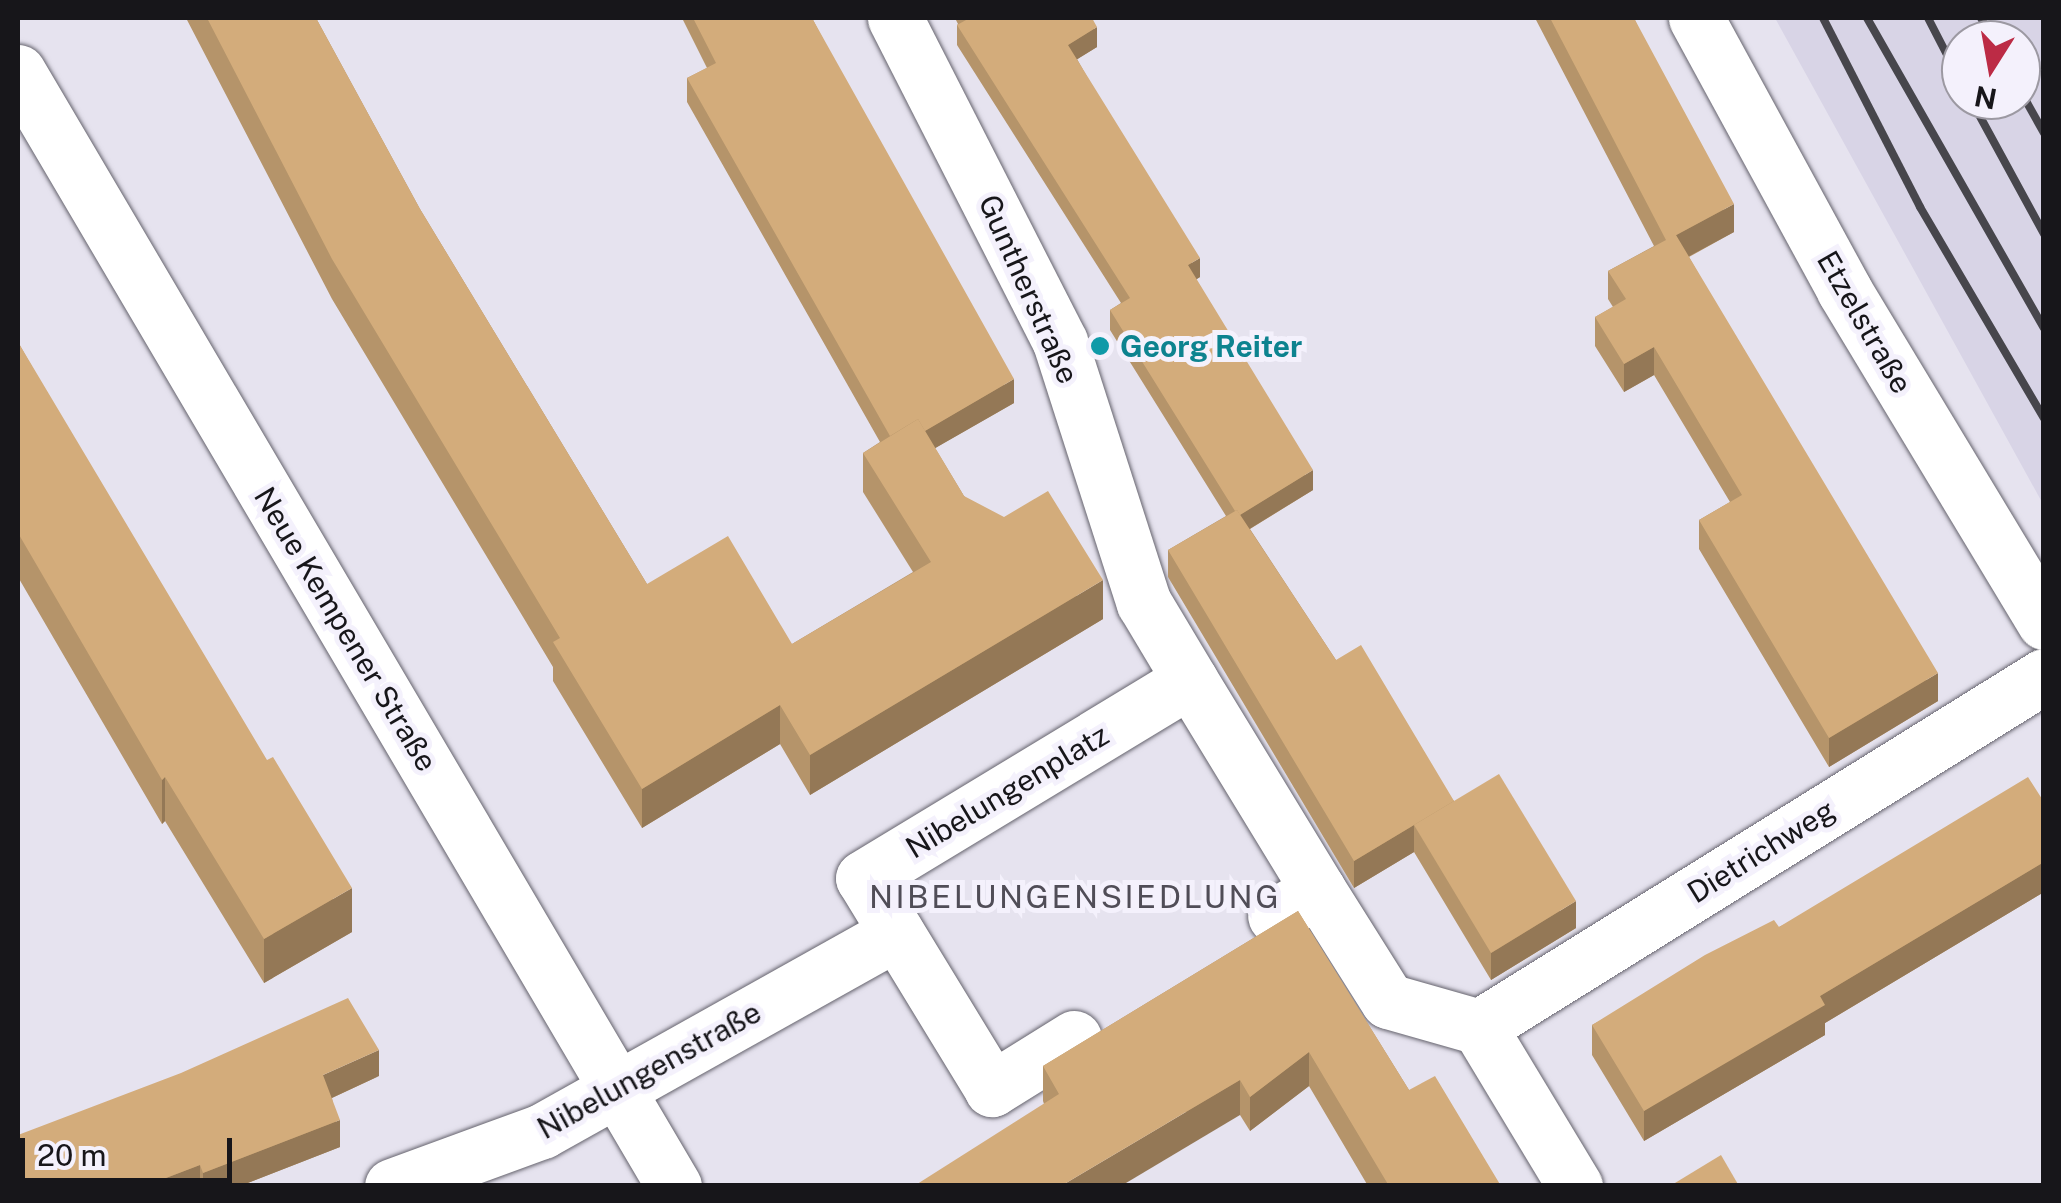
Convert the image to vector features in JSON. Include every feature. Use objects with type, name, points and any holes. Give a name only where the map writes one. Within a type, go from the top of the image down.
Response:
[{"type":"street","name":"Guntherstraße","points":[[895,18],[1060,342],[1144,603],[1190,680]]},
{"type":"street","name":"Etzelstraße","points":[[1696,18],[1844,290],[2044,622]]},
{"type":"street","name":"Neue Kempener Straße","points":[[18,72],[674,1186]]},
{"type":"street","name":"Dietrichweg","points":[[1479,1027],[2044,676]]},
{"type":"street","points":[[1190,680],[1297,903],[1388,1001],[1479,1027],[1574,1186]]},
{"type":"street","name":"Nibelungenplatz","points":[[1074,1038],[992,1088],[863,878],[1190,680]]},
{"type":"street","name":"Nibelungenstraße","points":[[392,1186],[542,1131],[897,933]]},
{"type":"shaded area","points":[[1775,18],[2043,18],[2043,504]]},
{"type":"building","points":[[207,18],[316,18],[420,209],[647,584],[728,536],[792,644],[931,562],[863,453],[918,419],[964,496],[1004,517],[1048,491],[1103,580],[810,755],[780,705],[642,789],[553,642],[560,638],[332,259]]},
{"type":"building","points":[[693,18],[812,18],[1014,379],[925,431],[918,419],[890,436],[687,78],[716,63]]},
{"type":"building","points":[[965,18],[1092,18],[1097,27],[1068,45],[1200,258],[1188,265],[1313,470],[1240,515],[1235,511],[1110,310],[1130,298],[957,25]]},
{"type":"building","points":[[1550,18],[1634,18],[1734,204],[1676,235],[1938,673],[1829,738],[1699,520],[1742,495],[1654,347],[1624,364],[1595,317],[1626,299],[1608,271],[1666,240]]},
{"type":"building","points":[[18,342],[267,760],[273,757],[352,888],[264,939],[165,777],[162,780],[18,533]]},
{"type":"building","points":[[1237,510],[1336,660],[1361,645],[1454,801],[1354,861],[1168,550]]},
{"type":"building","points":[[1499,774],[1576,901],[1491,953],[1414,825]]},
{"type":"building","points":[[2028,777],[2044,802],[2044,862],[1820,996],[1825,1005],[1644,1111],[1592,1025],[1705,955],[1774,920],[1779,927]]},
{"type":"building","points":[[1298,911],[1409,1090],[1435,1076],[1501,1186],[1389,1186],[1309,1052],[1250,1097],[1240,1080],[1061,1186],[914,1186],[1059,1094],[1043,1066]]},
{"type":"building","points":[[348,998],[379,1050],[323,1075],[340,1120],[203,1173],[200,1165],[145,1186],[18,1186],[18,1135],[181,1073]]},
{"type":"building","points":[[1721,1155],[1739,1186],[1670,1186]]},
{"type":"railway","points":[[1823,18],[1920,207],[2044,418]]},
{"type":"railway","points":[[1867,18],[2044,328]]},
{"type":"railway","points":[[1928,18],[1941,43]]},
{"type":"railway","points":[[1982,120],[2044,234]]},
{"type":"railway","points":[[2037,120],[2044,133]]},
{"type":"place","name":"Georg Reiter","points":[[1100,346]]},
{"type":"district","name":"NIBELUNGENSIEDLUNG","points":[[1075,897]]}]
